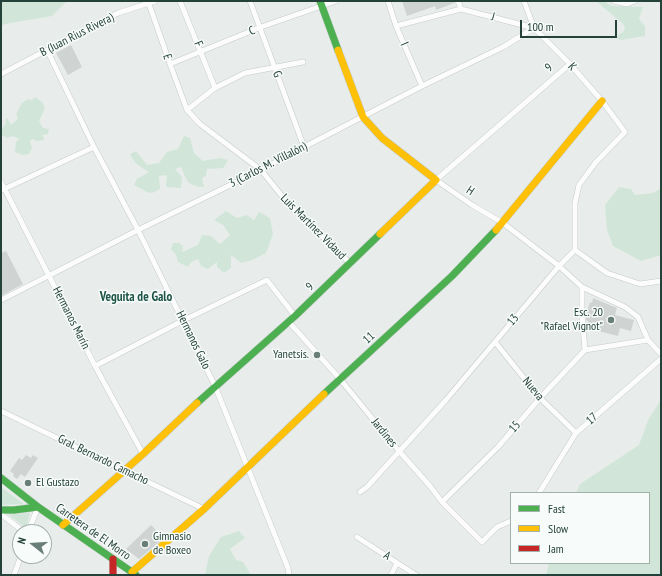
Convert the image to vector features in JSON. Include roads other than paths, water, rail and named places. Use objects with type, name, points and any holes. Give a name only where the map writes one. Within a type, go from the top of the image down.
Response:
[{"type":"street","name":"B (Juan Rius Rivera)","points":[[1,74],[118,13],[150,4],[155,1]]},
{"type":"street","name":"F","points":[[180,1],[215,88]]},
{"type":"street","name":"G","points":[[250,1],[261,27],[304,147]]},
{"type":"street","name":"C","points":[[170,64],[321,4],[336,1]]},
{"type":"street","name":"I","points":[[388,1],[396,26],[422,86]]},
{"type":"street","points":[[396,26],[461,9],[458,1]]},
{"type":"street","name":"K","points":[[524,1],[534,28],[570,64],[602,101],[625,132],[596,162],[579,185],[575,203],[575,250]]},
{"type":"street","points":[[614,1],[627,4],[635,1]]},
{"type":"street","name":"E","points":[[150,4],[187,110]]},
{"type":"street","name":"H","points":[[321,4],[363,117],[382,138],[436,180],[472,205],[503,223],[558,266],[582,287],[626,307],[638,317],[648,340],[661,354]]},
{"type":"street","name":"J","points":[[461,9],[534,28]]},
{"type":"street","name":"3 (Carlos M. Villalón)","points":[[1,300],[49,274],[261,170],[422,86],[503,47],[534,28]]},
{"type":"street","name":"Hermanos Galo","points":[[47,50],[94,147],[184,320],[215,386],[249,467],[288,568],[289,575]]},
{"type":"street","points":[[187,110],[215,88],[245,73],[303,62]]},
{"type":"street","name":"9","points":[[63,525],[143,454],[215,386],[289,322],[436,180],[570,64]]},
{"type":"street","name":"11","points":[[134,574],[249,467],[340,379],[452,276],[503,223],[602,101]]},
{"type":"street","name":"Luis Martínez Vidaud","points":[[187,110],[200,124],[261,170],[290,206],[350,263]]},
{"type":"street","points":[[3,189],[94,147]]},
{"type":"street","name":"Hermanos Marín","points":[[1,182],[3,189],[49,274],[95,366],[143,454]]},
{"type":"street","points":[[575,250],[607,273],[640,284],[661,281]]},
{"type":"street","name":"13","points":[[360,492],[446,400],[558,266],[575,250]]},
{"type":"street","points":[[95,366],[184,320],[267,280],[295,316]]},
{"type":"street","points":[[582,287],[582,315],[585,350],[648,340]]},
{"type":"street","name":"Jardines","points":[[289,322],[340,379],[442,502],[482,542],[497,527],[510,521]]},
{"type":"street","name":"Nueva","points":[[495,342],[540,398],[576,433]]},
{"type":"street","name":"15","points":[[442,502],[498,446],[585,350]]},
{"type":"street","name":"17","points":[[540,492],[576,433],[661,359]]},
{"type":"street","name":"Gral. Bernardo Camacho","points":[[1,411],[204,509]]},
{"type":"street","name":"Carretera de El Morro","points":[[1,478],[63,525],[134,574]]},
{"type":"street","points":[[1,510],[14,510],[38,506]]},
{"type":"street","points":[[31,524],[38,506]]},
{"type":"street","points":[[1,514],[14,524]]},
{"type":"street","name":"A","points":[[357,537],[416,575]]},
{"type":"street","points":[[113,559],[113,575]]},
{"type":"street","points":[[391,575],[397,563]]},
{"type":"street","points":[[14,575],[17,564]]},
{"type":"place","name":"Esc. 20 \"Rafael Vignot\"","points":[[611,320]]},
{"type":"place","name":"Yanetsis.","points":[[317,355]]},
{"type":"place","name":"El Gustazo","points":[[28,483]]},
{"type":"place","name":"Gimnasio de Boxeo","points":[[145,544]]},
{"type":"district","name":"Veguita de Galo","points":[[136,297]]}]
